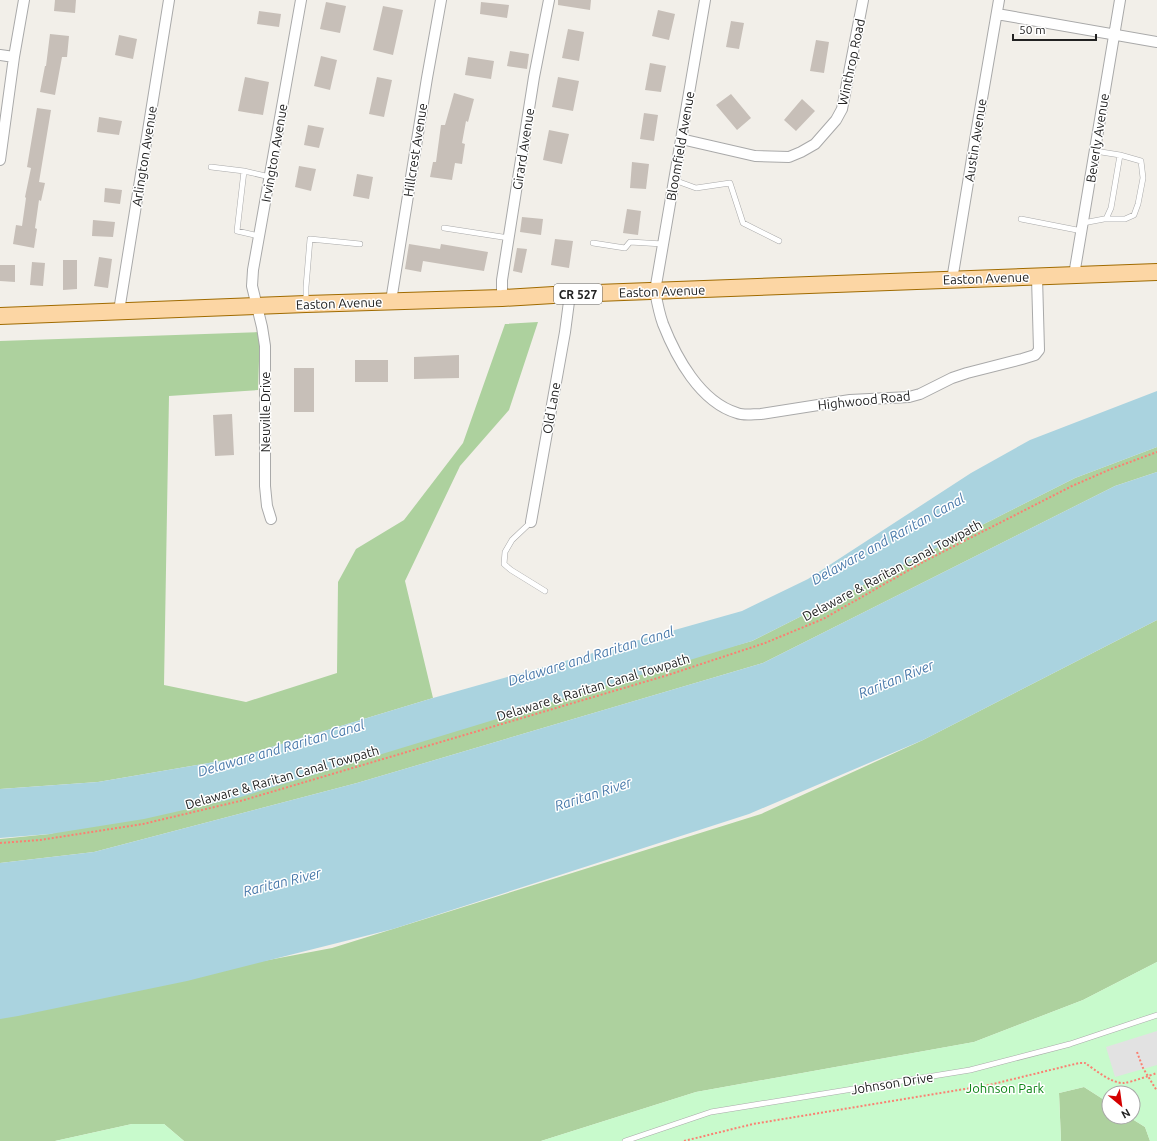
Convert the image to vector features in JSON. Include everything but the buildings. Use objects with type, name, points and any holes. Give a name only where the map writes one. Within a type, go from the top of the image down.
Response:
[{"type":"main road","name":"Easton Avenue","points":[[0,316],[1157,272]]},
{"type":"street","points":[[0,160],[14,57],[24,0]]},
{"type":"street","name":"Arlington Avenue","points":[[119,311],[169,0]]},
{"type":"street","name":"Irvington Avenue","points":[[257,306],[252,286],[253,270],[301,0]]},
{"type":"street","name":"Hillcrest Avenue","points":[[392,301],[427,78],[441,0]]},
{"type":"street","name":"Girard Avenue","points":[[502,298],[502,280],[534,76],[549,0]]},
{"type":"street","name":"Bloomfield Avenue","points":[[655,291],[705,0]]},
{"type":"street","name":"Winthrop Road","points":[[681,139],[755,156],[789,157],[815,144],[836,120],[842,109],[863,0]]},
{"type":"street","name":"Austin Avenue","points":[[952,280],[999,0]]},
{"type":"street","name":"Beverly Avenue","points":[[1074,275],[1120,0]]},
{"type":"street","points":[[997,14],[1157,42]]},
{"type":"street","points":[[0,55],[14,57]]},
{"type":"street","name":"Highwood Road","points":[[655,291],[663,323],[682,363],[697,385],[715,403],[737,413],[761,414],[850,400],[909,398],[952,378],[1035,355],[1039,350],[1037,276]]},
{"type":"street","name":"Old Lane","points":[[531,522],[565,332],[570,294]]},
{"type":"street","name":"Neuville Drive","points":[[257,306],[265,346],[265,486],[267,506],[271,518]]},
{"type":"lane","points":[[1021,219],[1082,227],[1106,219],[1125,219],[1134,215],[1144,178],[1140,161],[1120,155],[1095,151]]},
{"type":"lane","points":[[1106,219],[1111,208],[1120,155]]},
{"type":"lane","points":[[211,167],[244,171],[270,177]]},
{"type":"lane","points":[[244,171],[237,231],[259,236]]},
{"type":"lane","points":[[674,180],[696,188],[730,183],[743,223],[780,241]]},
{"type":"lane","points":[[444,228],[509,238]]},
{"type":"lane","points":[[306,304],[310,239],[360,244]]},
{"type":"lane","points":[[593,243],[625,248],[630,242],[663,244]]},
{"type":"lane","points":[[531,522],[512,540],[505,552],[504,564],[545,591]]},
{"type":"lane","name":"Johnson Drive","points":[[625,1141],[711,1112],[970,1070],[1070,1044],[1157,1015]]},
{"type":"path","name":"Delaware & Raritan Canal Towpath","points":[[0,844],[40,840],[142,824],[244,800],[668,675],[765,643],[823,619],[925,561],[1072,486],[1111,469],[1157,452]]},
{"type":"path","points":[[1136,1052],[1143,1068],[1157,1091]]},
{"type":"path","points":[[684,1141],[752,1124],[989,1085],[1079,1063],[1085,1063],[1113,1081],[1124,1083],[1157,1073]]},
{"type":"green space","points":[[538,322],[509,410],[460,466],[405,581],[433,698],[232,759],[98,782],[0,789],[0,341],[260,332],[258,390],[169,396],[164,685],[246,702],[337,673],[338,582],[356,549],[404,520],[463,443],[505,324]]},
{"type":"green space","points":[[1157,447],[1157,472],[1115,486],[763,663],[357,783],[94,852],[0,863],[0,839],[50,834],[752,641],[1075,478]]},
{"type":"green space","points":[[1157,620],[1157,962],[1083,1000],[974,1042],[696,1092],[541,1141],[184,1141],[164,1124],[132,1124],[55,1141],[0,1141],[0,1011],[332,948],[761,814],[923,740]]},
{"type":"green space","name":"Johnson Park","points":[[1157,962],[1157,1141],[1150,1141],[1145,1127],[1141,1124],[1141,1085],[1101,1085],[1101,1098],[1084,1087],[1059,1093],[1061,1141],[541,1141],[696,1092],[974,1042],[1083,1000]]},
{"type":"green space","points":[[1084,1087],[1101,1098],[1101,1125],[1141,1124],[1145,1127],[1150,1141],[1061,1141],[1059,1093]]},
{"type":"green space","points":[[132,1124],[164,1124],[184,1141],[55,1141]]},
{"type":"shaded area","points":[[1157,1031],[1157,1065],[1115,1077],[1106,1047]]},
{"type":"water","name":"Delaware and Raritan Canal","points":[[1157,391],[1157,447],[1075,478],[752,641],[241,797],[144,819],[50,834],[0,838],[0,789],[98,782],[232,759],[433,698],[742,611],[808,579],[971,473],[1030,440]]},
{"type":"water","name":"Raritan River","points":[[1157,472],[1157,620],[923,740],[749,814],[393,929],[187,981],[0,1019],[0,863],[94,852],[357,783],[763,663],[1115,486]]}]
